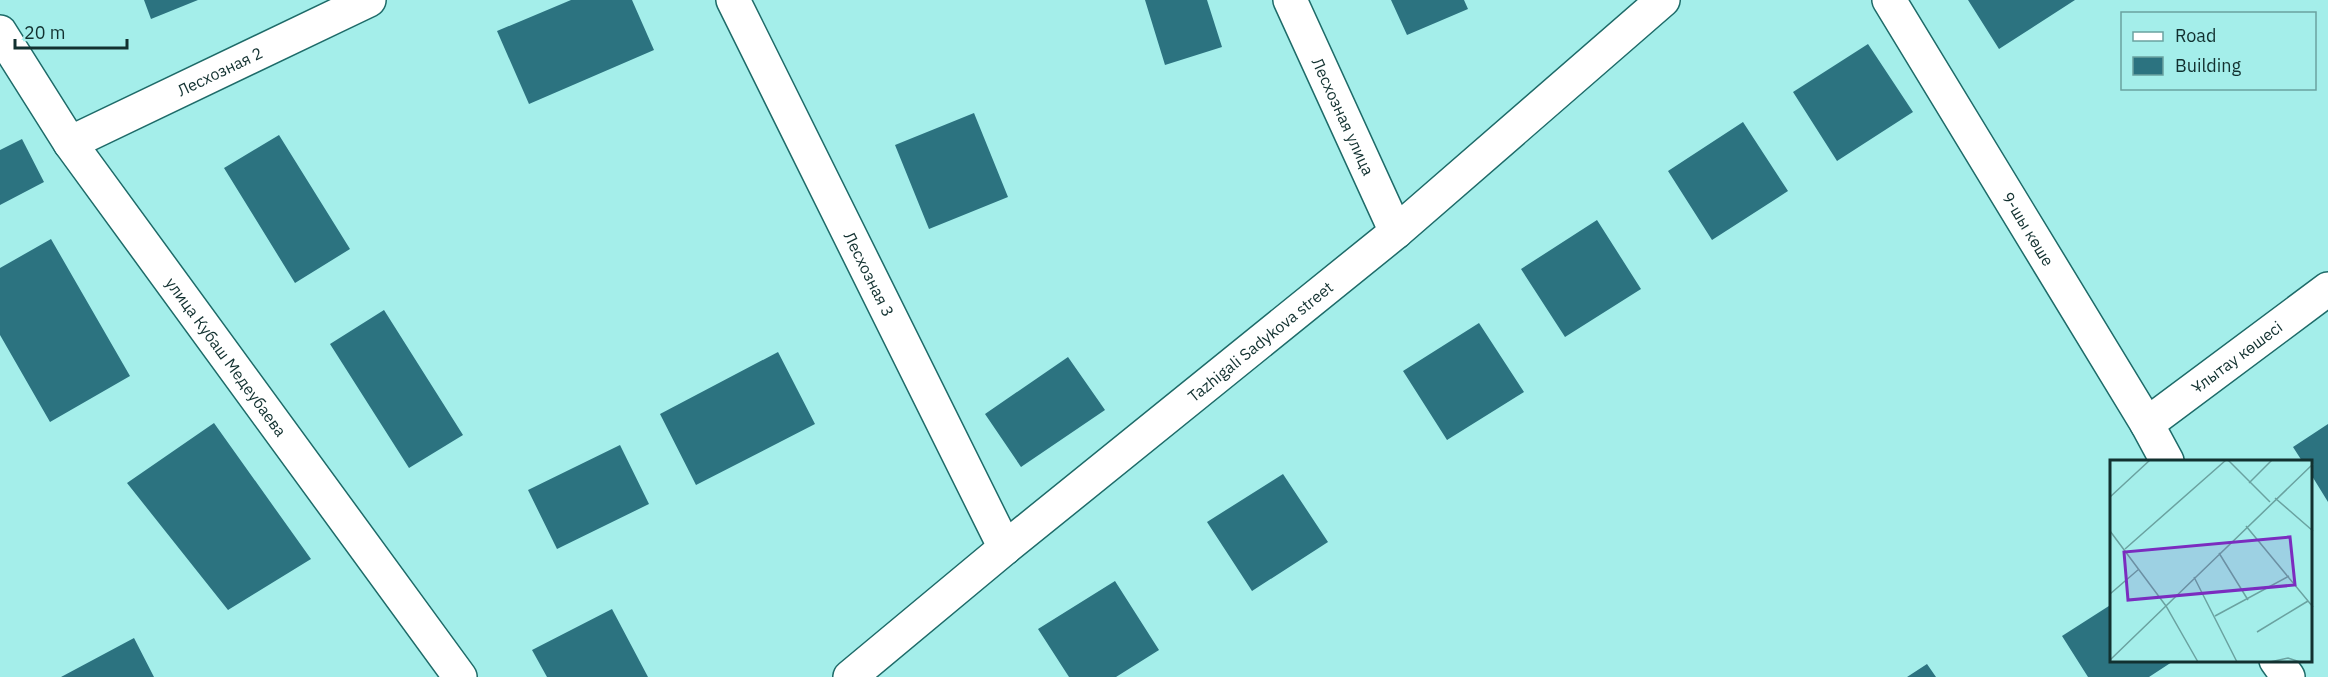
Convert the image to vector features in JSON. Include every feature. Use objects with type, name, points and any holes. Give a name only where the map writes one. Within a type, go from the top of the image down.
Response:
[{"type":"street","name":"Лесхозная 2","points":[[70,143],[369,0]]},
{"type":"street","name":"Лесхозная 3","points":[[733,0],[1005,548]]},
{"type":"street","name":"Лесхозная улица","points":[[1290,0],[1396,232]]},
{"type":"street","name":"Tazhigali Sadykova street","points":[[850,677],[1005,548],[1396,232],[1663,0]]},
{"type":"street","name":"9-шы көше","points":[[1889,0],[2147,424],[2166,460]]},
{"type":"street","name":"улица Кубаш Медеубаева","points":[[0,32],[70,143],[460,677]]},
{"type":"street","name":"Ұлытау көшесi","points":[[2147,424],[2328,289]]},
{"type":"street","points":[[2277,662],[2288,677]]},
{"type":"building","points":[[144,0],[198,0],[151,19]]},
{"type":"building","points":[[571,0],[632,0],[654,50],[529,104],[497,31]]},
{"type":"building","points":[[1145,0],[1207,0],[1222,47],[1165,65]]},
{"type":"building","points":[[1391,0],[1464,0],[1468,9],[1407,35]]},
{"type":"building","points":[[1968,0],[2075,0],[1999,49]]},
{"type":"building","points":[[1868,44],[1913,112],[1837,161],[1793,92]]},
{"type":"building","points":[[974,113],[1008,197],[929,229],[895,145]]},
{"type":"building","points":[[1743,122],[1788,191],[1712,240],[1668,171]]},
{"type":"building","points":[[279,135],[350,249],[295,283],[224,168]]},
{"type":"building","points":[[22,139],[44,182],[0,205],[0,150]]},
{"type":"building","points":[[1597,220],[1641,289],[1565,337],[1521,269]]},
{"type":"building","points":[[51,239],[130,376],[50,422],[0,335],[0,268]]},
{"type":"building","points":[[384,310],[463,435],[409,468],[330,344]]},
{"type":"building","points":[[1479,323],[1524,392],[1447,440],[1403,371]]},
{"type":"building","points":[[778,352],[815,424],[696,485],[660,414]]},
{"type":"building","points":[[1068,357],[1105,410],[1021,467],[985,414]]},
{"type":"building","points":[[214,423],[311,559],[228,610],[127,483]]},
{"type":"building","points":[[2328,424],[2328,502],[2313,478],[2313,460],[2301,460],[2293,447]]},
{"type":"building","points":[[620,445],[649,504],[557,549],[528,490]]},
{"type":"building","points":[[1283,474],[1328,542],[1252,591],[1207,522]]},
{"type":"building","points":[[1115,581],[1159,650],[1116,677],[1069,677],[1038,629]]},
{"type":"building","points":[[2110,605],[2110,662],[2172,662],[2149,677],[2088,677],[2062,636]]},
{"type":"building","points":[[612,609],[648,677],[547,677],[532,650]]},
{"type":"building","points":[[134,638],[154,677],[61,677]]},
{"type":"building","points":[[1927,664],[1936,677],[1907,677]]}]
